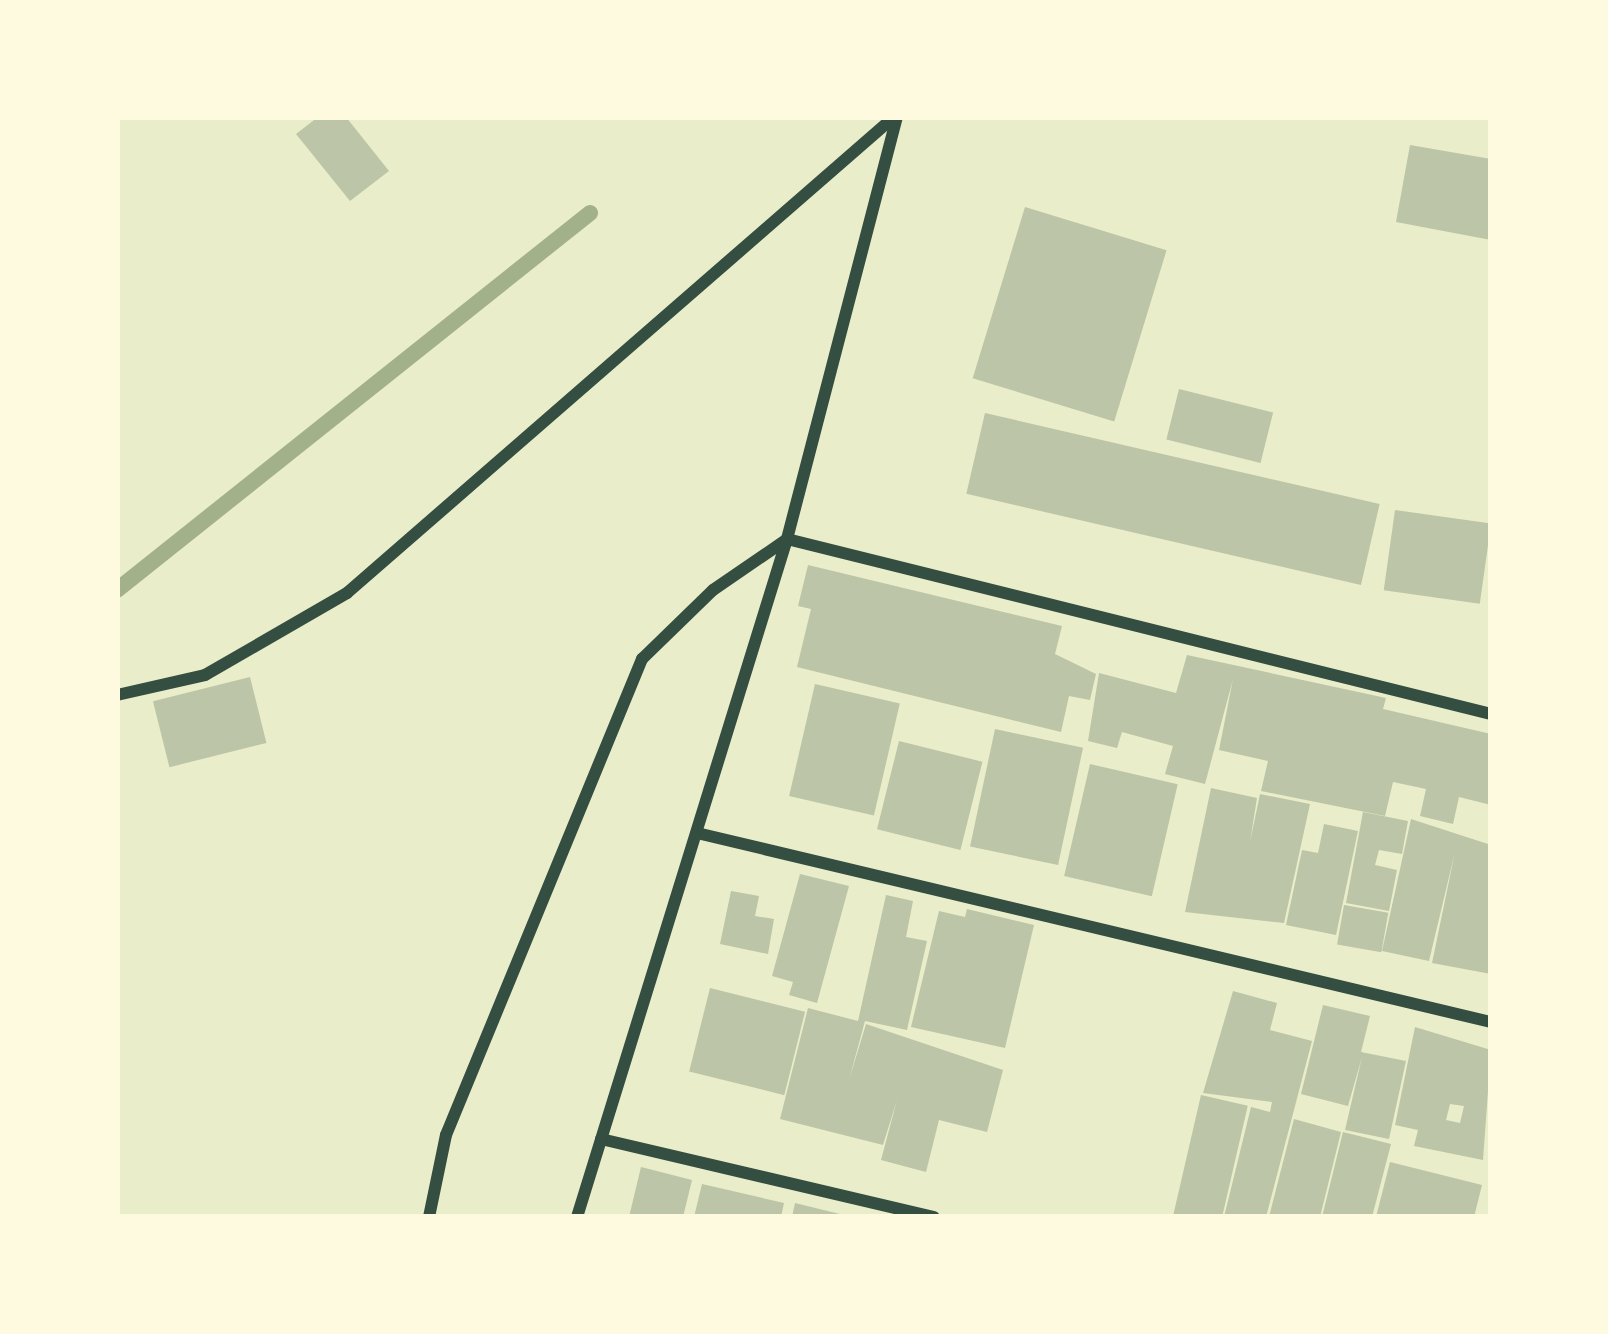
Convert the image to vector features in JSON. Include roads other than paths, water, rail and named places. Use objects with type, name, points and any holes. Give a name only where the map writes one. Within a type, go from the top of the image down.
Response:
[{"type":"street","points":[[577,1217],[787,539],[896,117]]},
{"type":"street","points":[[117,695],[205,675],[347,593],[896,117]]},
{"type":"street","points":[[429,1217],[446,1135],[642,658],[713,590],[787,539],[1491,714]]},
{"type":"street","points":[[697,833],[1491,1022]]},
{"type":"street","points":[[601,1139],[934,1217]]},
{"type":"waterway","points":[[117,590],[590,213]]}]
